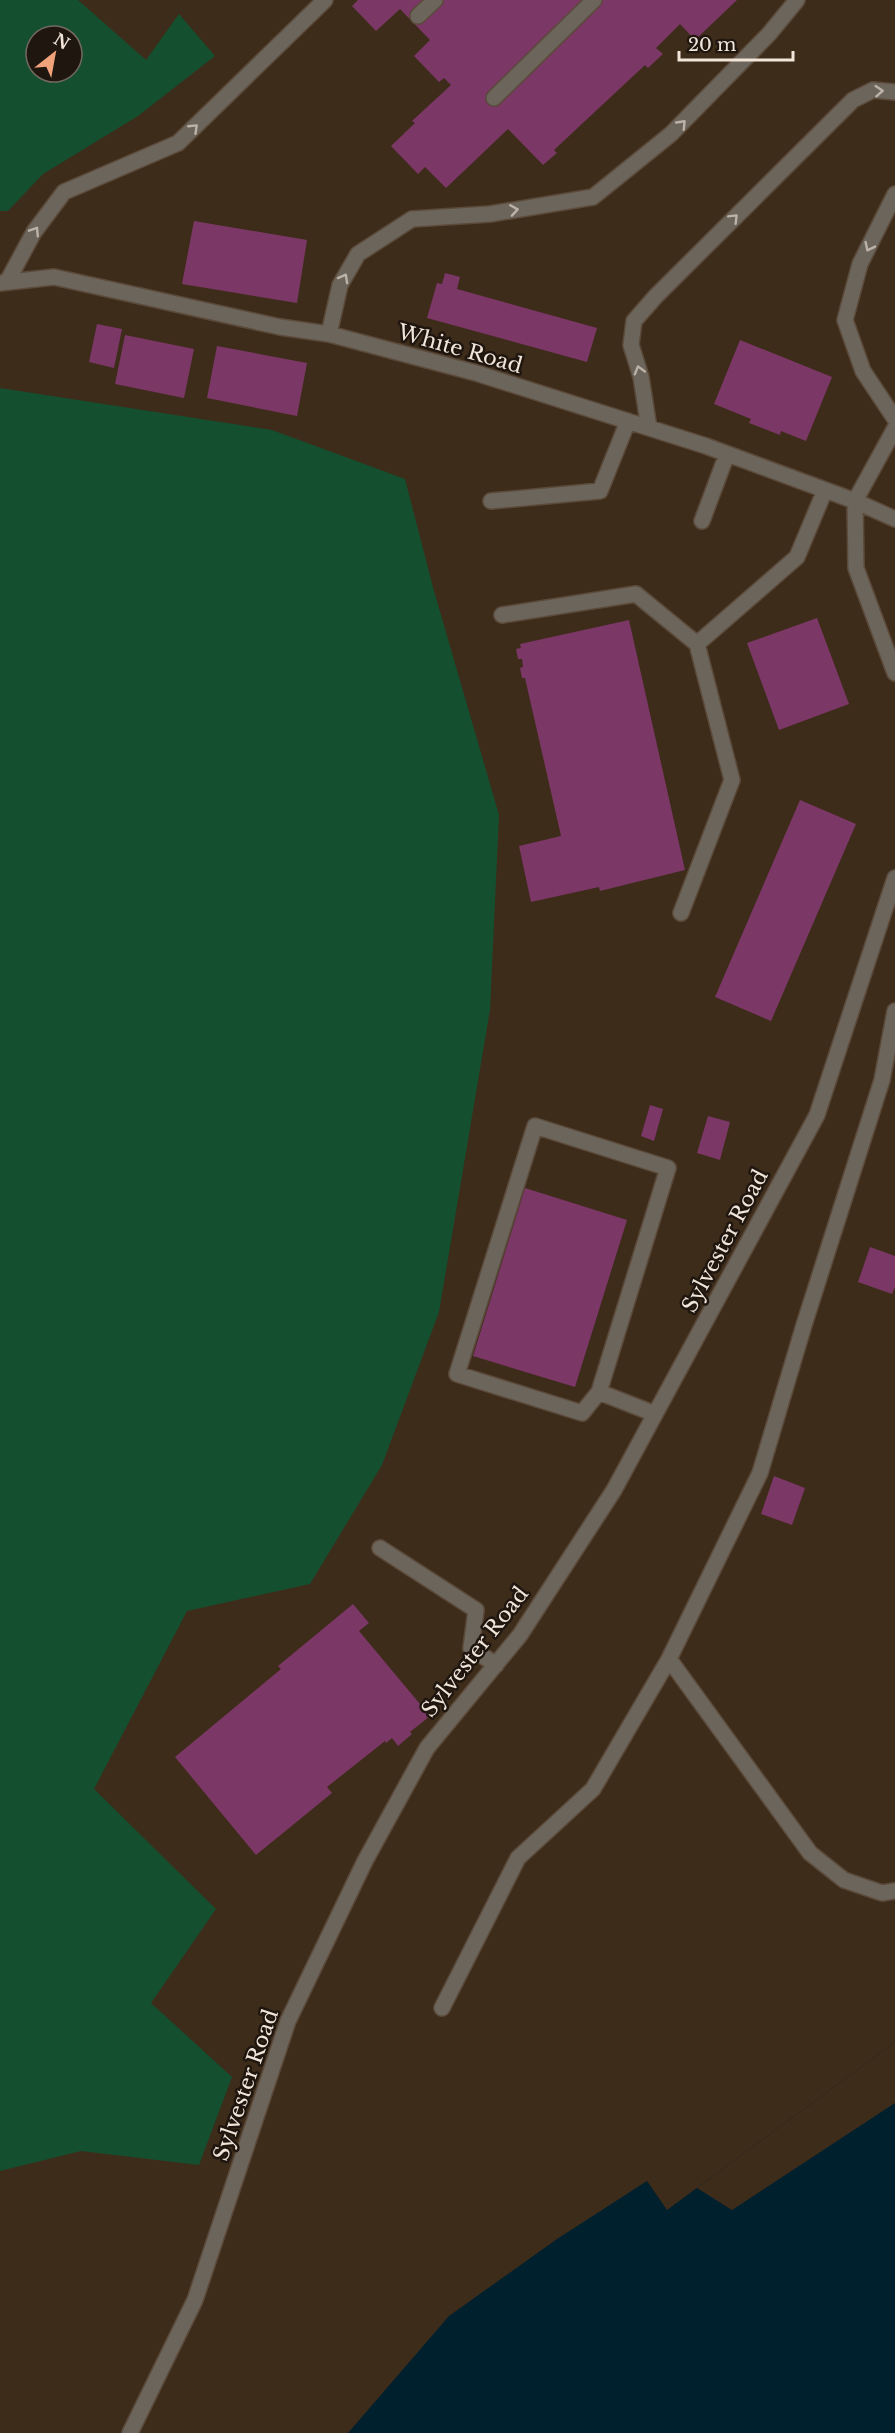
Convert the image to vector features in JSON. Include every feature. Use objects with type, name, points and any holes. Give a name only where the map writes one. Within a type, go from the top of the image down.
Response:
[{"type":"street","points":[[4,283],[34,232],[63,192],[178,143],[326,0]]},
{"type":"street","points":[[418,16],[435,0]]},
{"type":"street","points":[[494,98],[594,0]]},
{"type":"street","points":[[329,334],[340,285],[358,254],[412,219],[490,214],[593,197],[671,134],[769,34],[797,0]]},
{"type":"street","points":[[649,428],[641,377],[631,345],[634,321],[656,296],[853,100],[873,90],[895,92]]},
{"type":"street","points":[[895,194],[860,264],[846,320],[863,370],[895,419]]},
{"type":"street","name":"White Road","points":[[4,283],[54,278],[280,327],[329,334],[476,373],[628,421],[728,454],[855,501],[895,519]]},
{"type":"street","points":[[491,501],[600,491],[628,421]]},
{"type":"street","points":[[895,428],[855,501],[856,568],[895,673]]},
{"type":"street","points":[[702,520],[728,454]]},
{"type":"street","points":[[696,644],[797,557],[825,490]]},
{"type":"street","points":[[502,615],[636,594],[696,644],[732,780],[681,913]]},
{"type":"street","name":"Sylvester Road","points":[[130,2433],[195,2300],[288,2021],[365,1861],[427,1748],[520,1635],[614,1490],[818,1115],[895,878]]},
{"type":"street","points":[[442,2008],[518,1858],[593,1789],[669,1659],[760,1473],[804,1325],[882,1080],[895,1011]]},
{"type":"street","points":[[535,1126],[668,1168],[598,1392],[582,1413],[457,1374],[535,1126]]},
{"type":"street","points":[[598,1392],[655,1414]]},
{"type":"street","points":[[380,1548],[476,1610],[471,1648],[496,1665]]},
{"type":"street","points":[[669,1659],[810,1853],[844,1880],[882,1893],[895,1891]]},
{"type":"green space","points":[[0,0],[78,0],[146,60],[179,14],[215,56],[138,116],[43,174],[8,211],[0,211]]},
{"type":"green space","points":[[0,388],[272,430],[405,479],[434,591],[499,815],[490,1010],[439,1312],[382,1465],[310,1584],[187,1611],[94,1789],[216,1909],[151,2003],[232,2077],[199,2165],[81,2151],[0,2171]]},
{"type":"water","points":[[895,2042],[895,2433],[348,2433],[449,2316],[557,2239],[647,2181],[667,2210]]},
{"type":"pier","points":[[895,2042],[895,2103],[732,2210],[697,2188]]},
{"type":"building","points":[[358,0],[737,0],[695,40],[680,24],[656,48],[663,54],[648,68],[645,65],[554,150],[557,153],[543,165],[508,129],[446,188],[425,167],[418,174],[391,146],[415,123],[412,121],[451,85],[444,78],[439,82],[414,56],[430,40],[400,9],[376,31],[352,6]]},
{"type":"building","points":[[194,221],[307,240],[297,303],[182,284]]},
{"type":"building","points":[[445,273],[460,277],[457,289],[597,328],[587,362],[427,318],[437,283],[442,284]]},
{"type":"building","points":[[97,324],[122,329],[114,368],[89,362]]},
{"type":"building","points":[[125,335],[194,349],[184,398],[115,384]]},
{"type":"building","points":[[740,340],[832,377],[806,441],[781,431],[780,435],[749,423],[751,419],[714,404]]},
{"type":"building","points":[[217,346],[307,363],[297,416],[207,398]]},
{"type":"building","points":[[817,618],[849,704],[779,730],[747,643]]},
{"type":"building","points":[[629,620],[685,870],[600,891],[599,887],[531,902],[519,846],[561,836],[525,678],[522,678],[520,668],[523,667],[522,659],[518,659],[516,649],[521,648],[520,644]]},
{"type":"building","points":[[800,800],[856,824],[771,1021],[715,997]]},
{"type":"building","points":[[650,1105],[663,1109],[654,1141],[641,1136]]},
{"type":"building","points":[[708,1116],[730,1122],[720,1160],[697,1153]]},
{"type":"building","points":[[525,1188],[627,1220],[575,1387],[473,1356]]},
{"type":"building","points":[[870,1247],[895,1256],[895,1287],[892,1294],[858,1282]]},
{"type":"building","points":[[774,1476],[805,1488],[792,1525],[761,1514]]},
{"type":"building","points":[[353,1604],[369,1623],[359,1631],[430,1716],[410,1732],[412,1734],[398,1746],[392,1738],[386,1743],[385,1741],[327,1787],[332,1793],[256,1855],[175,1757],[281,1669],[278,1666]]}]
